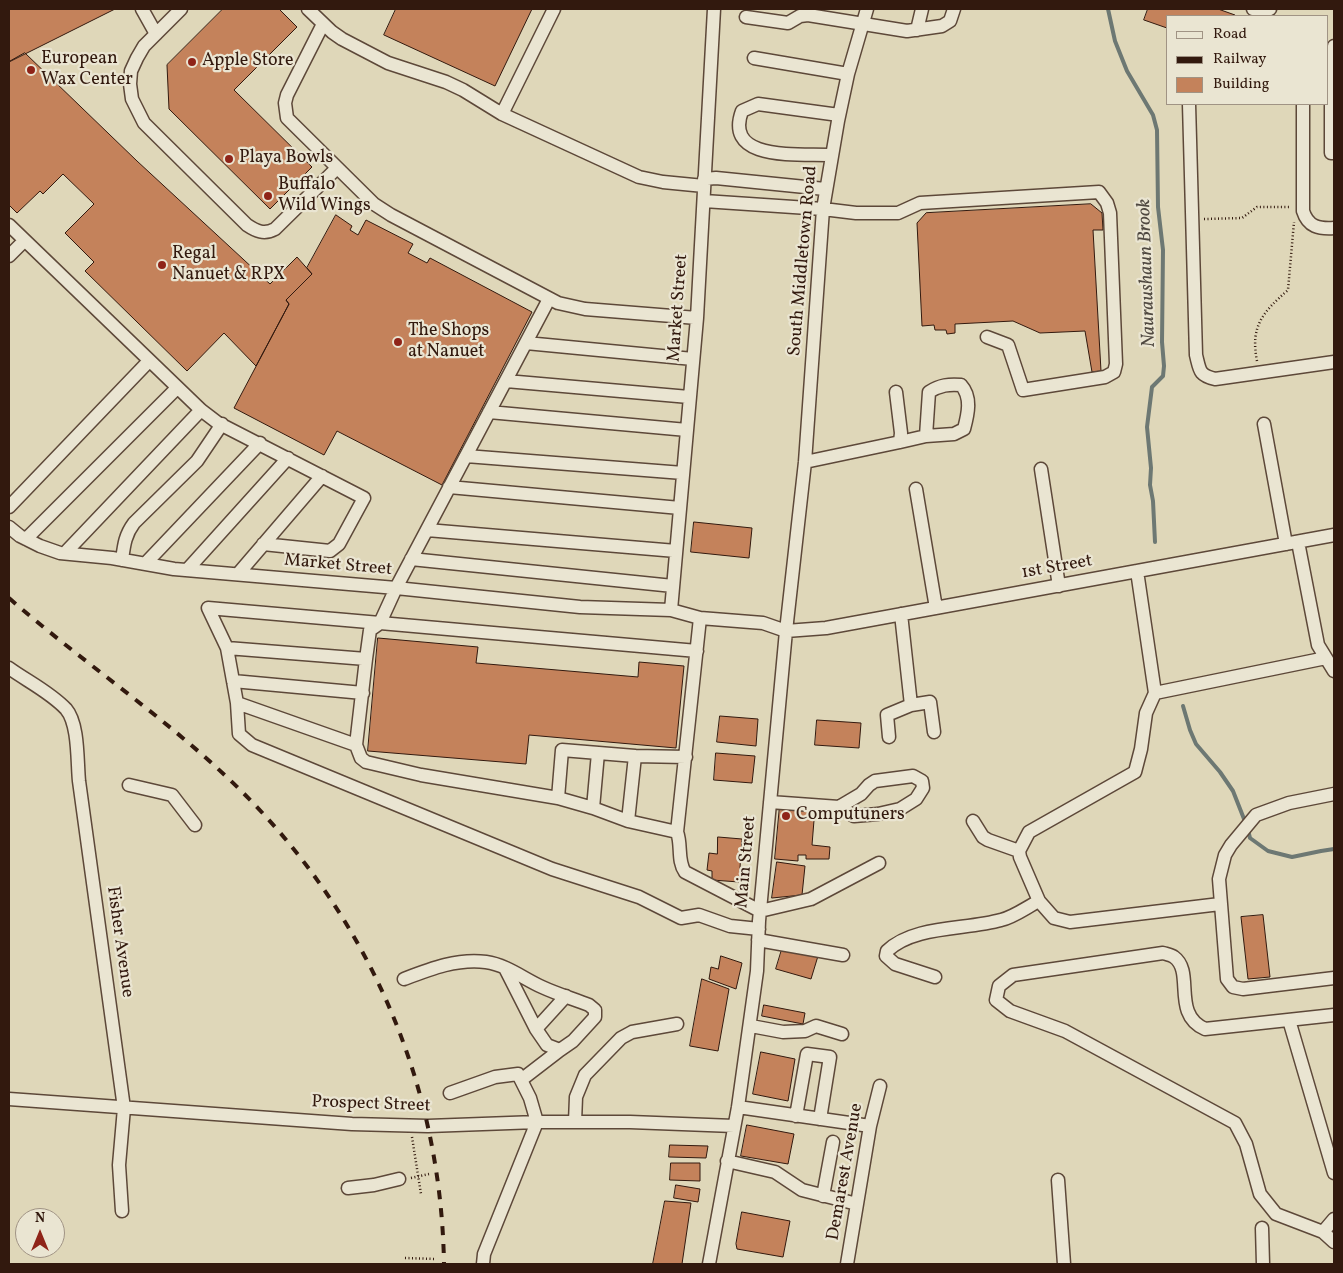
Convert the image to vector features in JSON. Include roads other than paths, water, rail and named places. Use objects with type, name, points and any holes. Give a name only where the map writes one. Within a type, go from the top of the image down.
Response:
[{"type":"street","points":[[142,9],[156,34]]},
{"type":"street","points":[[181,9],[144,46],[132,71],[130,84],[132,99],[144,123],[247,225],[259,231],[270,232],[275,229],[337,168]]},
{"type":"street","points":[[308,9],[342,39],[388,63],[446,82],[502,114],[639,177],[663,182],[704,182],[716,178],[825,189]]},
{"type":"street","points":[[502,114],[554,9]]},
{"type":"street","name":"Market Street","points":[[670,610],[697,318],[714,9]]},
{"type":"street","name":"South Middletown Road","points":[[805,462],[822,209],[848,74],[867,9]]},
{"type":"street","points":[[917,30],[922,9]]},
{"type":"street","points":[[746,17],[788,23],[800,16],[808,15],[907,31],[942,26],[950,21],[954,9]]},
{"type":"street","points":[[1253,9],[1264,11],[1270,9]]},
{"type":"street","points":[[323,24],[287,95],[285,111],[291,123],[382,210],[549,299],[571,307],[697,318]]},
{"type":"street","points":[[1334,46],[1331,126],[1331,153],[1334,153]]},
{"type":"street","points":[[754,58],[848,74]]},
{"type":"street","points":[[831,155],[778,154],[759,149],[747,143],[742,137],[739,129],[739,118],[742,111],[758,104],[839,114]]},
{"type":"street","points":[[1189,105],[1196,355],[1200,371],[1204,377],[1215,379],[1334,362]]},
{"type":"street","points":[[1304,105],[1303,212],[1306,219],[1313,226],[1323,229],[1334,228]]},
{"type":"street","points":[[704,201],[856,213],[898,213],[920,203],[1098,192],[1107,204],[1110,213],[1116,364],[1114,372],[1104,377],[1022,390],[1008,344],[987,336]]},
{"type":"street","points":[[9,225],[201,410],[222,424],[364,498],[339,544],[330,551],[263,544]]},
{"type":"street","points":[[9,256],[24,241]]},
{"type":"street","points":[[549,299],[411,559],[380,623],[370,630],[356,746],[361,758],[366,762],[421,775],[558,798],[628,821],[677,832]]},
{"type":"street","points":[[526,344],[693,359]]},
{"type":"street","points":[[9,507],[149,361]]},
{"type":"street","points":[[506,381],[690,397]]},
{"type":"street","points":[[805,462],[926,436],[954,434],[964,429],[968,413],[967,397],[961,385],[949,384],[938,386],[929,392],[926,436]]},
{"type":"street","points":[[26,539],[177,388]]},
{"type":"street","points":[[896,392],[901,433],[900,442]]},
{"type":"street","points":[[65,553],[201,410]]},
{"type":"street","points":[[489,412],[686,430]]},
{"type":"street","points":[[122,560],[124,541],[127,532],[134,522],[197,460],[222,424]]},
{"type":"street","points":[[1264,424],[1318,646],[1334,671]]},
{"type":"street","points":[[145,564],[260,443]]},
{"type":"street","points":[[466,456],[683,473]]},
{"type":"street","points":[[186,570],[288,458]]},
{"type":"street","name":"Main Street","points":[[709,1264],[738,1107],[758,971],[760,911],[770,802],[786,630],[805,462]]},
{"type":"street","points":[[1040,468],[1059,586]]},
{"type":"street","points":[[238,574],[322,476]]},
{"type":"street","points":[[449,487],[680,508]]},
{"type":"street","points":[[916,489],[936,608]]},
{"type":"street","name":"Market Street","points":[[9,527],[40,546],[65,553],[186,570],[396,588],[580,607],[670,610],[700,618],[763,623],[786,630]]},
{"type":"street","points":[[427,530],[676,551]]},
{"type":"street","name":"1st Street","points":[[786,630],[826,628],[1334,536]]},
{"type":"street","points":[[411,559],[673,586]]},
{"type":"street","points":[[1137,571],[1155,693],[1146,713],[1141,749],[1135,772],[1029,832],[1019,851],[1039,901],[1054,918],[1070,922],[1220,904]]},
{"type":"street","points":[[697,652],[208,608],[227,648],[239,734],[252,745],[552,869],[639,897],[680,918],[700,915],[730,926],[843,955]]},
{"type":"street","points":[[901,614],[911,705]]},
{"type":"street","points":[[700,618],[677,832],[680,838],[682,867],[685,872],[760,911],[811,899],[879,862]]},
{"type":"street","points":[[227,648],[366,659]]},
{"type":"street","points":[[1155,693],[1326,658]]},
{"type":"street","name":"Fisher Avenue","points":[[9,668],[67,710],[75,733],[79,781],[124,1108],[119,1165],[122,1211]]},
{"type":"street","points":[[233,681],[363,693]]},
{"type":"street","points":[[889,737],[887,714],[911,705],[930,702],[934,732]]},
{"type":"street","points":[[236,703],[356,746]]},
{"type":"street","points":[[558,798],[562,750],[598,754],[686,757]]},
{"type":"street","points":[[593,808],[598,754]]},
{"type":"street","points":[[628,821],[635,756]]},
{"type":"street","points":[[770,802],[839,808],[854,816],[878,814],[900,809],[916,799],[923,788],[922,781],[912,776],[876,781],[869,785],[861,794],[839,808]]},
{"type":"street","points":[[129,785],[172,795],[195,825]]},
{"type":"street","points":[[1334,794],[1289,803],[1256,815],[1225,855],[1219,878],[1228,979],[1233,987],[1244,989],[1334,978]]},
{"type":"street","points":[[973,822],[988,840],[1019,851]]},
{"type":"street","points":[[935,977],[895,964],[886,956],[887,951],[907,938],[927,932],[1002,920],[1039,901]]},
{"type":"street","points":[[1334,1015],[1205,1030],[1195,1025],[1187,1011],[1183,972],[1176,958],[1163,953],[1013,975],[999,986],[996,1000],[1010,1011],[1065,1031],[1235,1124],[1246,1144],[1260,1194],[1265,1201],[1276,1214],[1322,1232],[1334,1242]]},
{"type":"street","points":[[404,978],[441,965],[478,962],[494,964],[543,987],[589,1005],[596,1014],[594,1020],[573,1041],[521,1080]]},
{"type":"street","points":[[505,968],[536,1029],[547,1045],[560,1050]]},
{"type":"street","points":[[536,1029],[566,996]]},
{"type":"street","points":[[1289,1020],[1334,1173]]},
{"type":"street","points":[[575,1122],[576,1097],[585,1075],[621,1038],[632,1032],[677,1024]]},
{"type":"street","points":[[751,1026],[783,1032],[805,1031],[816,1026],[842,1034]]},
{"type":"street","points":[[796,1116],[807,1054],[830,1057],[820,1119]]},
{"type":"street","points":[[450,1093],[495,1077],[518,1074],[530,1098],[537,1122],[484,1254],[483,1264]]},
{"type":"street","name":"Demarest Avenue","points":[[847,1264],[870,1126],[880,1086]]},
{"type":"street","name":"Prospect Street","points":[[9,1099],[352,1124],[428,1126],[537,1122],[630,1122],[734,1126]]},
{"type":"street","points":[[738,1107],[870,1126]]},
{"type":"street","points":[[824,1196],[833,1142]]},
{"type":"street","points":[[727,1162],[776,1172],[802,1190],[857,1204]]},
{"type":"street","points":[[348,1188],[374,1185],[399,1179]]},
{"type":"street","points":[[1058,1180],[1064,1264]]},
{"type":"street","points":[[1322,1232],[1334,1219]]},
{"type":"street","points":[[1262,1228],[1263,1264]]},
{"type":"waterway","name":"Nauraushaun Brook","points":[[1108,9],[1115,41],[1127,71],[1153,115],[1157,130],[1158,207],[1163,250],[1162,342],[1164,366],[1163,376],[1152,387],[1147,427],[1155,542]]},
{"type":"waterway","name":"Nauraushaun Brook","points":[[1183,706],[1196,744],[1220,772],[1233,791],[1246,824]]},
{"type":"waterway","name":"Nauraushaun Brook","points":[[1248,830],[1250,838],[1268,851],[1292,857],[1334,849]]},
{"type":"railway","points":[[9,598],[205,757],[279,831],[320,884],[356,941],[387,1001],[411,1064],[428,1128],[439,1195],[444,1264]]},
{"type":"place","name":"Apple Store","points":[[192,62]]},
{"type":"place","name":"European Wax Center","points":[[31,70]]},
{"type":"place","name":"Playa Bowls","points":[[229,159]]},
{"type":"place","name":"Buffalo Wild Wings","points":[[268,196]]},
{"type":"place","name":"Regal Nanuet & RPX","points":[[162,265]]},
{"type":"place","name":"The Shops at Nanuet","points":[[398,342]]},
{"type":"place","name":"Computuners","points":[[786,816]]}]
